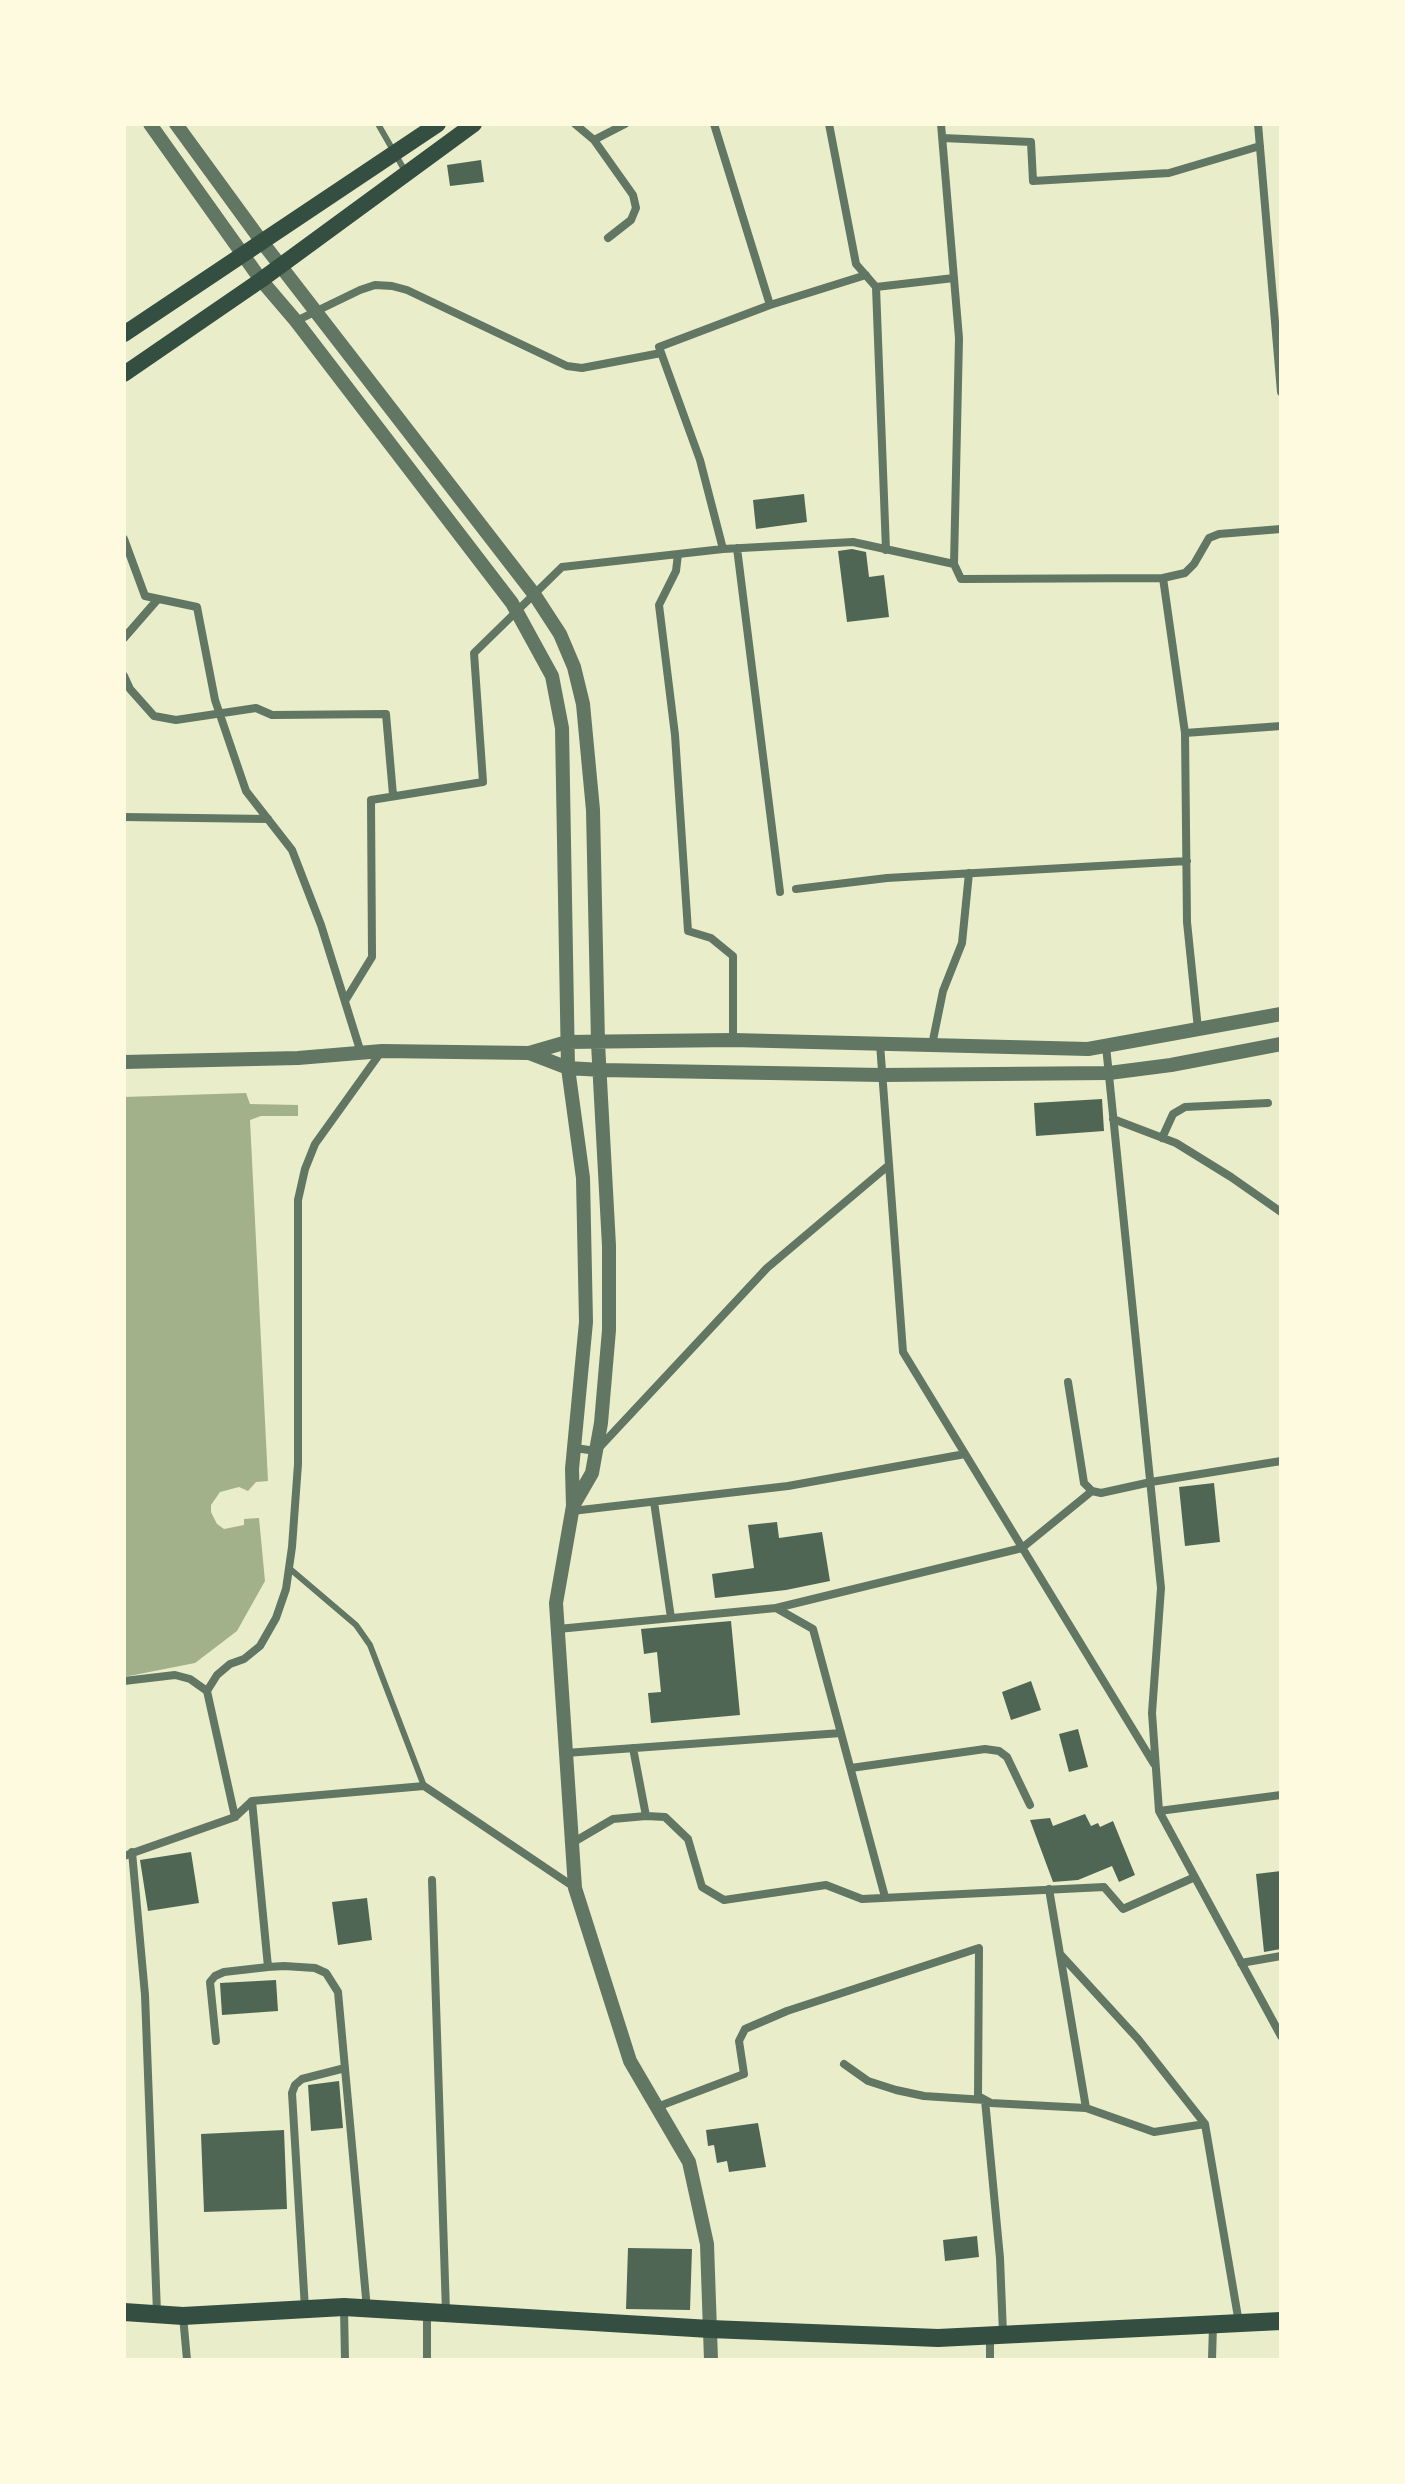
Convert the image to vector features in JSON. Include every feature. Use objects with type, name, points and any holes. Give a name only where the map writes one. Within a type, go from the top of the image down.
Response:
[{"type":"main road","points":[[124,334],[438,124]]},
{"type":"main road","points":[[124,374],[261,280],[474,124]]},
{"type":"main road","points":[[124,2312],[183,2316],[344,2307],[710,2329],[938,2338],[1281,2321]]},
{"type":"street","points":[[150,124],[242,255],[296,321],[516,610],[552,676],[562,728],[568,1068],[583,1178],[586,1322],[572,1469],[573,1509],[556,1603],[575,1888],[630,2061],[689,2162],[707,2244],[711,2360]]},
{"type":"street","points":[[176,124],[280,266],[534,594],[560,634],[574,667],[583,704],[593,810],[598,1043],[609,1246],[609,1330],[601,1423],[592,1473],[573,1509]]},
{"type":"street","points":[[575,124],[594,140],[633,195],[636,208],[631,220],[608,238]]},
{"type":"street","points":[[594,140],[625,124]]},
{"type":"street","points":[[714,124],[770,305]]},
{"type":"street","points":[[829,124],[856,264],[876,287],[886,550]]},
{"type":"street","points":[[941,124],[959,338],[954,564],[961,579],[1163,578],[1185,573],[1209,538],[1219,534],[1281,529]]},
{"type":"street","points":[[1258,124],[1281,392]]},
{"type":"street","points":[[943,138],[1031,142],[1033,181],[1169,173],[1260,146]]},
{"type":"street","points":[[723,549],[700,460],[659,347],[770,305],[866,275]]},
{"type":"street","points":[[876,287],[954,278]]},
{"type":"street","points":[[296,321],[360,290],[375,285],[392,286],[407,290],[567,366],[582,368],[661,353]]},
{"type":"street","points":[[124,539],[145,596],[197,607],[220,712],[246,791],[292,850],[321,925],[361,1053]]},
{"type":"street","points":[[345,1001],[372,957],[371,800],[483,782],[474,653],[562,567],[723,549],[853,542],[954,564]]},
{"type":"street","points":[[737,548],[780,892]]},
{"type":"street","points":[[678,554],[676,571],[659,605],[675,735],[688,931],[711,938],[733,956],[733,1040]]},
{"type":"street","points":[[1163,578],[1185,733],[1187,922],[1198,1029]]},
{"type":"street","points":[[124,638],[158,599]]},
{"type":"street","points":[[124,676],[130,689],[154,716],[176,720],[256,708],[272,715],[386,714],[393,795]]},
{"type":"street","points":[[1185,733],[1281,726]]},
{"type":"street","points":[[124,817],[268,819]]},
{"type":"street","points":[[796,889],[887,878],[1187,861]]},
{"type":"street","points":[[932,1045],[943,991],[962,943],[969,873]]},
{"type":"street","points":[[124,1062],[298,1058],[382,1051],[529,1053],[567,1042],[733,1040],[1088,1049],[1281,1014]]},
{"type":"street","points":[[880,1044],[903,1352],[1156,1768]]},
{"type":"street","points":[[529,1053],[568,1068],[601,1070],[882,1075],[1109,1073],[1171,1065],[1281,1044]]},
{"type":"street","points":[[1106,1046],[1161,1588],[1152,1713],[1159,1811],[1281,2036]]},
{"type":"street","points":[[207,1691],[217,1675],[260,1646],[282,1601],[289,1568],[298,1464],[298,1200],[315,1144],[382,1051]]},
{"type":"street","points":[[1162,1138],[1173,1114],[1185,1107],[1268,1103]]},
{"type":"street","points":[[1113,1119],[1176,1143],[1281,1212]]},
{"type":"street","points":[[596,1451],[767,1268],[889,1165]]},
{"type":"street","points":[[1068,1382],[1084,1483],[1092,1491],[1101,1493],[1281,1461]]},
{"type":"street","points":[[575,1448],[596,1451]]},
{"type":"street","points":[[573,1509],[788,1486],[965,1454]]},
{"type":"street","points":[[558,1629],[776,1608],[1022,1548],[1092,1491]]},
{"type":"street","points":[[654,1502],[671,1618]]},
{"type":"street","points":[[776,1608],[813,1629],[885,1897]]},
{"type":"street","points":[[124,1681],[175,1675],[190,1679],[207,1691],[235,1817]]},
{"type":"street","points":[[566,1753],[841,1733]]},
{"type":"street","points":[[633,1748],[646,1816]]},
{"type":"street","points":[[851,1768],[985,1749],[999,1751],[1007,1757],[1030,1805]]},
{"type":"street","points":[[157,2314],[145,1995],[128,1854],[235,1817],[252,1801],[424,1786],[575,1888]]},
{"type":"street","points":[[1159,1811],[1281,1795]]},
{"type":"street","points":[[252,1801],[268,1967]]},
{"type":"street","points":[[572,1843],[613,1819],[665,1817],[688,1839],[702,1887],[724,1900],[826,1885],[862,1899],[1104,1887],[1123,1909],[1195,1877]]},
{"type":"street","points":[[432,1880],[446,2312]]},
{"type":"street","points":[[1049,1889],[1086,2108]]},
{"type":"street","points":[[657,2107],[744,2074],[739,2041],[745,2029],[787,2011],[979,1948],[978,2096],[991,2103],[1086,2108],[1154,2132],[1205,2124]]},
{"type":"street","points":[[1060,1954],[1138,2039],[1205,2124],[1239,2323]]},
{"type":"street","points":[[1241,1963],[1281,1956]]},
{"type":"street","points":[[216,2041],[210,1982],[215,1976],[224,1972],[268,1967],[315,1968],[332,1980],[338,1992],[367,2309]]},
{"type":"street","points":[[844,2064],[868,2081],[896,2090],[924,2096],[985,2100]]},
{"type":"street","points":[[305,2309],[292,2093],[302,2079],[345,2068]]},
{"type":"street","points":[[985,2100],[1000,2258],[996,2335],[990,2360]]},
{"type":"street","points":[[344,2307],[345,2360]]},
{"type":"street","points":[[427,2311],[427,2360]]},
{"type":"street","points":[[183,2316],[187,2360]]},
{"type":"street","points":[[1212,2360],[1213,2325]]},
{"type":"lane","points":[[378,124],[407,174]]},
{"type":"lane","points":[[289,1568],[356,1625],[370,1645],[424,1786]]},
{"type":"shaded area","points":[[246,1093],[250,1104],[298,1105],[298,1116],[261,1116],[250,1120],[268,1481],[256,1482],[248,1491],[239,1487],[220,1492],[211,1505],[217,1524],[224,1529],[244,1525],[244,1519],[259,1518],[265,1581],[237,1631],[195,1663],[124,1677],[124,1097]]},
{"type":"building","points":[[481,160],[484,182],[450,186],[447,165]]},
{"type":"building","points":[[804,494],[807,522],[756,529],[753,500]]},
{"type":"building","points":[[852,549],[866,552],[869,577],[884,575],[889,617],[847,622],[838,551]]},
{"type":"building","points":[[1102,1099],[1104,1131],[1036,1136],[1034,1103]]},
{"type":"building","points":[[1214,1483],[1220,1542],[1185,1546],[1179,1487]]},
{"type":"building","points":[[777,1522],[779,1538],[822,1532],[830,1581],[786,1590],[715,1598],[712,1574],[754,1568],[748,1525]]},
{"type":"building","points":[[731,1621],[740,1715],[651,1723],[648,1693],[661,1692],[657,1652],[644,1654],[641,1629]]},
{"type":"building","points":[[1031,1681],[1041,1710],[1011,1720],[1002,1692]]},
{"type":"building","points":[[1078,1729],[1088,1767],[1069,1772],[1059,1734]]},
{"type":"building","points":[[1085,1814],[1091,1826],[1098,1823],[1100,1827],[1113,1821],[1135,1875],[1119,1882],[1112,1866],[1078,1880],[1053,1882],[1030,1820],[1050,1818],[1053,1826]]},
{"type":"building","points":[[191,1852],[199,1903],[148,1911],[140,1860]]},
{"type":"building","points":[[1281,1871],[1281,1949],[1264,1952],[1256,1874]]},
{"type":"building","points":[[367,1898],[372,1940],[338,1945],[332,1902]]},
{"type":"building","points":[[276,1980],[278,2011],[222,2015],[220,1983]]},
{"type":"building","points":[[339,2081],[343,2128],[311,2131],[308,2085]]},
{"type":"building","points":[[758,2123],[766,2167],[729,2172],[727,2161],[717,2163],[714,2145],[708,2146],[706,2130]]},
{"type":"building","points":[[284,2130],[287,2209],[204,2212],[201,2134]]},
{"type":"building","points":[[977,2236],[979,2257],[945,2261],[943,2240]]},
{"type":"building","points":[[628,2248],[692,2249],[690,2310],[626,2309]]}]
